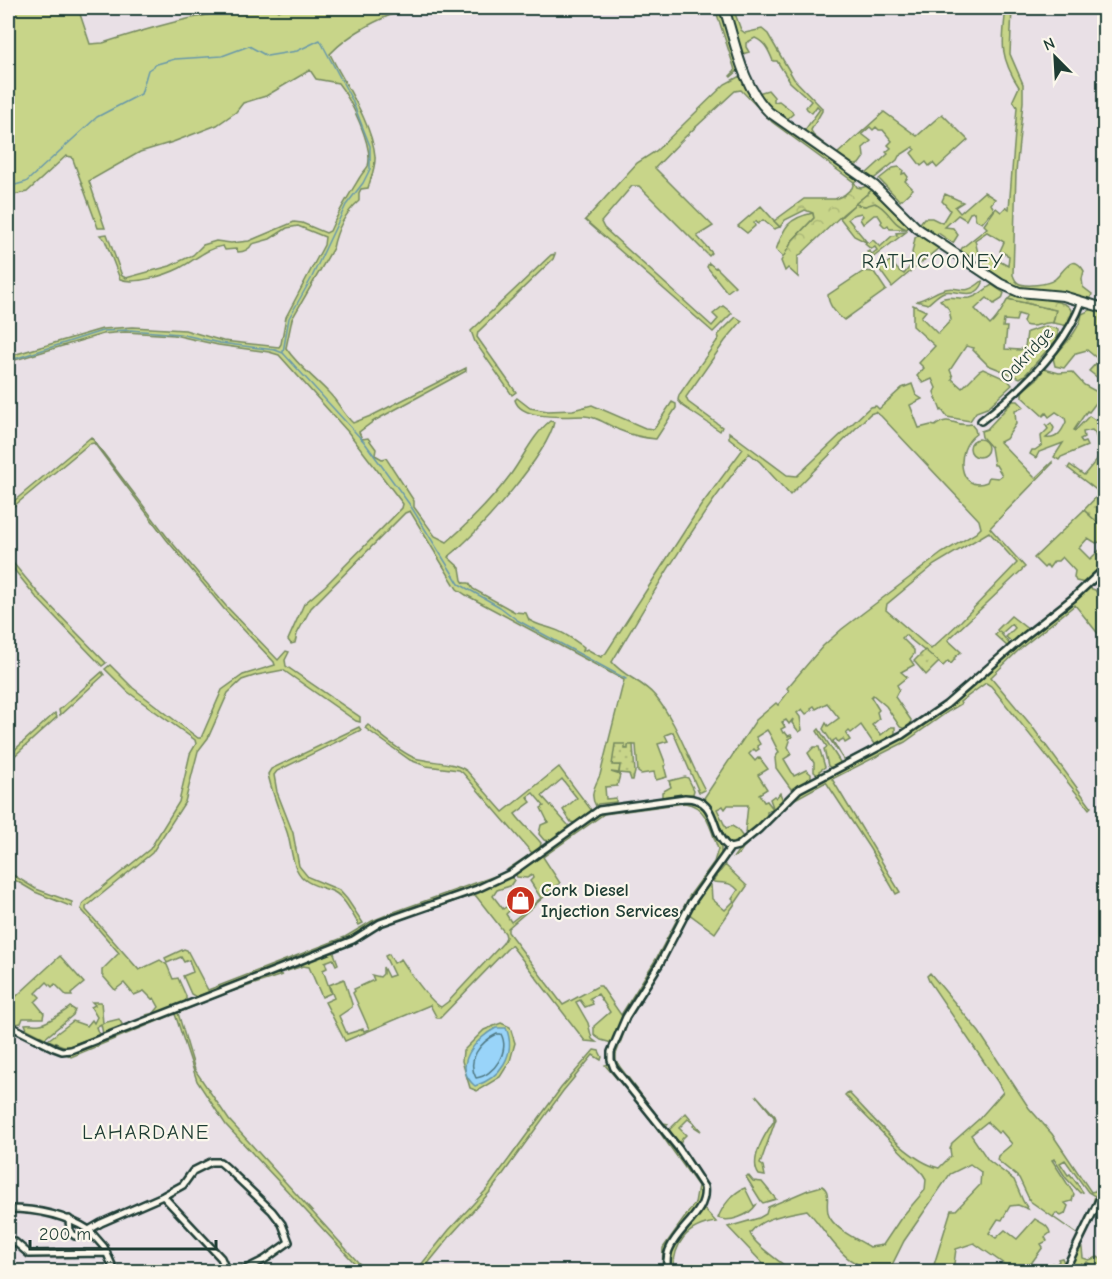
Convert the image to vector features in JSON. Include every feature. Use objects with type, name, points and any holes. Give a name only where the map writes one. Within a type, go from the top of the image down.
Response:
[{"type":"street","points":[[724,8],[748,82],[756,97],[770,112],[871,183],[917,228],[991,278],[1019,292],[1063,296],[1104,308]]},
{"type":"street","name":"Oakridge","points":[[981,421],[1057,348],[1073,323],[1082,301]]},
{"type":"street","points":[[667,1272],[668,1250],[701,1205],[705,1193],[704,1187],[679,1149],[614,1068],[611,1056],[626,1017],[660,963],[691,903],[729,848],[738,846],[759,829],[799,789],[902,735],[946,705],[1025,636],[1078,594],[1104,569]]},
{"type":"street","points":[[8,1025],[54,1048],[62,1051],[71,1050],[353,940],[388,920],[490,883],[511,873],[603,808],[685,798],[696,799],[705,804],[723,843],[729,848]]},
{"type":"street","points":[[69,1219],[70,1232],[75,1236],[81,1236],[101,1223],[163,1197],[183,1185],[193,1171],[211,1162],[220,1162],[272,1211],[282,1224],[289,1242],[264,1260],[240,1272]]},
{"type":"street","points":[[1064,1272],[1104,1190]]},
{"type":"street","points":[[163,1197],[221,1258],[227,1272]]},
{"type":"street","points":[[8,1209],[69,1219],[89,1230],[97,1237],[107,1253],[115,1272]]},
{"type":"street","points":[[8,1239],[29,1254],[107,1253]]},
{"type":"green space","points":[[8,8],[78,8],[90,44],[103,43],[188,19],[232,11],[277,8],[278,11],[286,8],[408,8],[366,26],[330,54],[369,130],[375,164],[368,188],[361,189],[359,201],[342,222],[333,248],[292,319],[286,348],[353,423],[466,368],[466,371],[374,421],[359,432],[362,439],[368,438],[376,449],[375,455],[382,459],[386,458],[414,501],[414,507],[435,536],[447,542],[496,493],[544,427],[550,421],[554,422],[539,454],[509,494],[476,532],[448,557],[460,568],[464,583],[469,583],[473,589],[515,612],[526,613],[532,622],[565,634],[584,647],[583,651],[587,649],[601,657],[606,653],[700,507],[743,449],[729,438],[729,432],[787,475],[797,476],[870,407],[876,406],[879,409],[902,388],[912,384],[916,395],[922,399],[910,405],[919,428],[949,421],[971,424],[975,429],[976,434],[964,450],[962,468],[970,482],[977,484],[987,482],[989,477],[998,478],[1002,475],[994,465],[991,447],[982,437],[981,431],[987,429],[1013,401],[1018,401],[1024,407],[1015,411],[1016,424],[1006,439],[1000,442],[1035,478],[1052,462],[1052,464],[990,528],[1025,567],[948,640],[961,652],[951,664],[948,661],[943,666],[905,635],[902,638],[914,650],[910,659],[914,665],[901,672],[907,677],[897,685],[899,689],[895,697],[911,720],[910,727],[905,729],[900,727],[886,706],[873,695],[871,697],[879,710],[877,712],[879,719],[872,725],[881,735],[891,727],[895,727],[895,735],[876,747],[861,725],[851,733],[849,731],[846,734],[850,740],[845,743],[843,739],[838,742],[836,739],[833,741],[845,762],[823,729],[826,723],[828,726],[839,718],[827,703],[816,709],[814,706],[806,714],[802,709],[797,713],[802,730],[799,732],[792,723],[793,719],[789,724],[786,720],[782,722],[785,727],[781,729],[783,733],[792,737],[788,739],[790,741],[788,747],[792,754],[784,759],[794,776],[806,770],[811,774],[811,779],[791,789],[776,768],[775,758],[779,752],[767,730],[756,737],[760,744],[757,746],[759,749],[756,751],[754,749],[749,754],[755,761],[759,757],[768,769],[758,775],[767,789],[759,794],[764,802],[767,801],[774,810],[770,799],[774,796],[776,798],[780,793],[783,801],[773,812],[770,810],[767,812],[767,819],[749,834],[745,833],[748,805],[728,805],[725,809],[723,806],[717,809],[726,828],[732,826],[743,837],[736,843],[730,843],[720,831],[704,798],[756,720],[776,703],[778,705],[789,691],[787,688],[823,646],[842,629],[942,553],[981,528],[979,520],[875,412],[870,414],[790,495],[749,453],[694,529],[612,662],[622,672],[650,691],[663,707],[705,790],[699,792],[673,732],[665,735],[668,741],[658,744],[666,765],[664,766],[667,777],[656,780],[654,772],[641,774],[638,772],[636,745],[632,745],[625,749],[615,765],[620,765],[619,773],[611,772],[620,775],[617,786],[605,787],[606,799],[616,798],[616,802],[596,806],[593,798],[594,790],[600,775],[624,680],[457,589],[410,511],[405,513],[311,608],[297,634],[295,643],[291,644],[288,640],[304,604],[325,586],[402,508],[403,504],[348,432],[279,355],[174,335],[125,332],[103,334],[12,361],[8,357],[8,345],[13,355],[102,329],[132,327],[185,330],[223,341],[279,347],[286,317],[324,245],[325,237],[298,226],[287,228],[270,239],[252,244],[245,251],[238,252],[236,249],[225,250],[223,246],[217,247],[174,271],[150,278],[126,281],[120,279],[105,240],[100,235],[107,234],[122,276],[126,278],[170,266],[193,255],[203,245],[216,241],[231,243],[249,241],[294,222],[326,233],[330,231],[368,166],[369,158],[360,123],[338,83],[316,79],[310,70],[266,96],[243,103],[236,112],[217,125],[140,152],[89,181],[105,228],[98,228],[72,157],[66,156],[27,192],[8,196]],"holes":[[[989,532],[1017,563],[931,649],[886,610],[887,604],[934,565]]]},
{"type":"green space","points":[[715,8],[722,8],[740,69],[731,77],[735,71]]},
{"type":"green space","points":[[727,8],[733,8],[741,30],[745,33],[762,29],[768,34],[794,79],[822,108],[811,130],[813,135],[837,154],[884,112],[917,136],[942,114],[968,140],[937,168],[933,163],[929,166],[926,162],[921,166],[911,153],[915,149],[913,147],[899,156],[871,181],[861,174],[862,170],[866,174],[888,154],[886,152],[891,148],[888,145],[892,141],[883,130],[876,127],[873,130],[870,127],[862,134],[871,141],[863,148],[864,157],[859,164],[851,167],[802,134],[820,109],[817,106],[812,113],[807,109],[811,101],[790,82],[777,61],[773,61],[761,42],[755,38],[746,43],[749,52],[742,54]]},
{"type":"green space","points":[[1006,8],[1012,8],[1010,54],[1023,84],[1016,172],[1013,275],[1021,284],[1042,284],[1052,281],[1068,265],[1076,263],[1084,271],[1083,287],[1092,294],[1090,300],[1013,288],[979,266],[983,252],[1008,266],[1009,256],[1000,251],[1004,242],[987,232],[975,240],[978,253],[969,258],[960,252],[987,228],[984,225],[996,208],[1001,212],[1006,207],[1009,209],[1017,107],[1013,100],[1019,87],[1005,58]]},
{"type":"green space","points":[[740,76],[768,114],[858,179],[854,182],[772,122],[741,90],[735,91],[655,168],[713,226],[697,236],[712,253],[709,256],[639,186],[632,186],[601,222],[604,228],[712,326],[718,319],[713,314],[723,306],[732,313],[713,332],[585,220],[637,163],[656,151],[725,84]]},
{"type":"green space","points":[[768,90],[774,97],[774,102],[779,101],[792,111],[793,114],[786,120],[790,122],[787,123],[770,111],[758,93]]},
{"type":"green space","points":[[899,167],[903,170],[902,174],[905,173],[908,177],[905,181],[913,189],[900,201],[879,179],[893,168]]},
{"type":"green space","points":[[854,182],[857,187],[867,186],[872,190],[798,257],[798,277],[788,268],[785,271],[781,261],[793,240],[814,218],[813,213],[805,210],[785,220],[780,227],[774,221],[804,199],[835,199],[844,195],[852,188]]},
{"type":"green space","points":[[872,190],[909,226],[907,229],[875,203],[865,206],[855,204]]},
{"type":"green space","points":[[984,192],[995,199],[991,204],[994,209],[982,223],[976,220],[974,212],[970,213],[966,220],[958,215],[945,227],[953,228],[958,235],[953,243],[938,233],[935,237],[918,226],[924,218],[932,218],[942,223],[950,210],[942,201],[945,194],[963,202],[955,207],[960,213]]},
{"type":"green space","points":[[871,203],[882,206],[897,223],[907,229],[890,229],[888,225],[885,227],[878,215],[874,215],[863,224],[860,219],[863,216],[861,213],[848,219],[866,241],[869,243],[873,240],[880,247],[892,236],[897,235],[896,233],[906,232],[871,259],[867,252],[872,254],[877,250],[875,247],[871,249],[865,244],[866,242],[854,236],[840,218],[855,204],[865,206]]},
{"type":"green space","points":[[761,206],[780,227],[774,229],[763,220],[758,224],[756,221],[755,226],[747,233],[738,226]]},
{"type":"green space","points":[[813,213],[814,218],[793,240],[784,257],[776,250],[788,225],[798,218]]},
{"type":"green space","points":[[920,234],[940,247],[892,287],[879,269],[890,261],[904,274],[912,264],[910,262],[914,257],[912,253],[915,238]]},
{"type":"green space","points":[[555,254],[553,259],[478,332],[477,337],[516,392],[512,395],[475,342],[471,331],[551,255]]},
{"type":"green space","points":[[709,263],[735,286],[727,292],[707,267]]},
{"type":"green space","points":[[864,271],[874,272],[886,290],[844,320],[833,309],[828,295]]},
{"type":"green space","points":[[982,281],[980,289],[976,292],[966,294],[944,292],[928,304],[916,301],[948,288],[969,289]]},
{"type":"green space","points":[[992,285],[1004,293],[1002,299],[994,304],[987,298],[975,309],[990,325],[1008,299],[1056,310],[1053,323],[1025,325],[1023,322],[1025,316],[1018,314],[1016,321],[1004,320],[1003,327],[1007,327],[1005,349],[1020,350],[1025,347],[1027,332],[1046,326],[1058,329],[1058,338],[1020,378],[988,365],[973,350],[974,348],[966,346],[950,370],[952,379],[962,388],[983,369],[1008,380],[1012,385],[987,408],[976,412],[970,421],[947,417],[941,411],[932,379],[923,383],[917,376],[924,368],[919,363],[935,346],[913,326],[913,305],[926,311],[921,317],[938,334],[951,320],[949,309],[940,300],[947,297],[970,298]]},
{"type":"green space","points":[[1014,294],[1056,301],[1066,305],[1072,312],[1068,326],[1053,323],[1056,310],[1008,299]]},
{"type":"green space","points":[[1094,308],[1104,312],[1104,374],[1098,378],[1089,371],[1099,360],[1087,350],[1076,353],[1064,368],[1055,366],[1053,358],[1075,332],[1082,314]]},
{"type":"green space","points":[[736,317],[742,321],[725,341],[686,397],[688,402],[722,427],[720,431],[683,406],[678,400],[679,395],[719,338],[718,335]]},
{"type":"green space","points":[[1044,369],[1059,373],[1072,372],[1084,385],[1099,393],[1104,387],[1104,402],[1099,399],[1089,412],[1087,411],[1074,430],[1089,416],[1104,426],[1104,439],[1096,437],[1092,430],[1083,432],[1084,437],[1080,439],[1087,446],[1059,460],[1054,457],[1063,443],[1039,452],[1036,458],[1030,454],[1032,450],[1042,445],[1041,436],[1048,429],[1045,424],[1047,426],[1051,423],[1054,428],[1046,438],[1053,438],[1059,434],[1066,422],[1065,418],[1056,412],[1049,417],[1046,413],[1043,416],[1022,397],[1022,391],[1037,379]]},
{"type":"green space","points":[[517,398],[530,408],[548,411],[573,410],[592,405],[645,428],[654,429],[672,402],[676,404],[676,408],[656,439],[619,430],[588,416],[535,414],[519,407],[515,400]]},
{"type":"green space","points":[[91,437],[168,538],[226,606],[278,660],[286,651],[289,652],[285,660],[286,666],[360,717],[360,722],[356,721],[283,670],[242,680],[228,693],[208,738],[198,751],[185,802],[152,853],[86,907],[86,910],[139,970],[160,960],[167,965],[173,979],[178,978],[186,1001],[150,1016],[146,1015],[154,1013],[159,1007],[154,998],[152,999],[144,991],[134,995],[124,983],[115,990],[102,975],[102,970],[119,953],[81,909],[83,903],[150,849],[179,802],[190,754],[196,744],[195,740],[128,692],[105,669],[110,665],[133,688],[201,738],[222,690],[243,675],[275,665],[224,609],[166,539],[94,443],[89,444],[8,511],[8,506]]},
{"type":"green space","points":[[979,439],[985,442],[988,448],[985,454],[979,457],[973,454],[970,448],[973,442]]},
{"type":"green space","points":[[1104,451],[1104,455],[1096,466],[1101,471],[1104,467],[1104,487],[1099,492],[1068,468],[1070,465],[1084,475]]},
{"type":"green space","points":[[1101,490],[1104,494],[1104,518],[1099,524],[1084,510]]},
{"type":"green space","points":[[1084,510],[1099,524],[1104,518],[1104,541],[1096,543],[1088,538],[1079,548],[1090,559],[1104,546],[1104,566],[1085,583],[1076,581],[1075,571],[1062,557],[1054,561],[1049,568],[1047,565],[1044,568],[1034,558]]},
{"type":"green space","points":[[8,557],[39,594],[106,663],[102,666],[36,597],[8,562]]},
{"type":"green space","points":[[1089,588],[1095,590],[1104,601],[1102,609],[1104,612],[1104,641],[1075,605],[1021,648],[991,677],[1031,725],[1091,807],[1089,809],[991,686],[986,683],[960,702],[961,704],[905,742],[832,779],[900,892],[896,894],[870,849],[826,782],[795,799],[733,858],[741,847],[800,791],[872,755],[925,724],[968,692],[1017,647]]},
{"type":"green space","points":[[1052,609],[1052,612],[1014,644],[1006,637],[1015,628],[1012,624],[1002,633],[999,631],[1011,646],[1009,648],[995,635],[1011,616],[1029,630]]},
{"type":"green space","points":[[925,650],[939,662],[926,675],[914,661]]},
{"type":"green space","points":[[102,672],[104,675],[60,715],[59,710]]},
{"type":"green space","points":[[55,713],[57,717],[10,760],[8,756]]},
{"type":"green space","points":[[368,725],[409,756],[455,765],[467,771],[503,812],[559,767],[592,811],[575,823],[571,822],[563,810],[577,798],[562,779],[542,796],[568,825],[568,828],[551,841],[544,840],[539,834],[541,825],[548,822],[541,808],[544,806],[533,793],[527,797],[531,802],[515,814],[541,843],[540,848],[509,871],[508,869],[532,853],[463,773],[459,770],[426,766],[410,760],[365,728]]},
{"type":"green space","points":[[359,727],[361,730],[277,771],[274,775],[277,792],[293,833],[299,866],[308,877],[339,890],[363,923],[359,925],[342,898],[330,890],[311,884],[300,874],[294,863],[287,832],[268,774],[271,769]]},
{"type":"green space","points":[[819,729],[840,762],[839,766],[833,769],[828,766],[824,749],[827,747],[817,731]]},
{"type":"green space","points":[[615,744],[625,744],[625,749],[628,749],[628,745],[633,745],[635,772],[633,780],[629,774],[619,773],[620,765],[612,765]]},
{"type":"green space","points":[[814,747],[819,747],[825,767],[819,771],[821,774],[819,776],[814,772],[814,763],[808,753]]},
{"type":"green space","points":[[688,778],[694,790],[693,794],[662,797],[662,792],[671,787],[669,781]]},
{"type":"green space","points":[[685,800],[702,806],[709,816],[721,846],[721,858],[692,898],[612,1043],[594,1035],[594,1026],[610,1012],[598,994],[590,998],[593,1004],[585,1007],[580,1000],[576,1002],[588,1023],[592,1039],[596,1042],[585,1041],[511,945],[440,1018],[437,1018],[430,1005],[345,1041],[325,1002],[334,998],[329,985],[344,979],[352,1007],[339,1016],[347,1034],[369,1029],[353,993],[354,989],[374,980],[372,975],[380,977],[383,974],[383,967],[388,977],[394,975],[385,956],[389,954],[394,963],[401,959],[426,993],[441,1007],[503,943],[506,937],[476,896],[441,906],[439,903],[509,877],[514,880],[510,886],[497,890],[493,896],[503,909],[509,905],[511,909],[506,914],[511,922],[541,898],[530,881],[533,878],[532,875],[527,878],[517,877],[515,873],[600,812]],"holes":[[[685,803],[692,805],[703,814],[710,827],[718,849],[714,862],[690,895],[656,959],[621,1015],[601,986],[563,1005],[508,932],[508,928],[560,883],[543,857],[604,814]]]},
{"type":"green space","points":[[725,865],[747,886],[715,933],[689,914],[667,958],[630,1017],[616,1054],[620,1067],[663,1123],[669,1124],[661,1124],[617,1069],[613,1063],[613,1054],[625,1023],[705,885],[711,885],[712,899],[725,910],[734,901],[732,899],[738,890],[735,887],[713,881]]},
{"type":"green space","points":[[8,872],[36,889],[72,902],[72,907],[35,892],[8,876]]},
{"type":"green space","points":[[503,873],[496,878],[374,923],[359,935],[196,997],[191,994],[183,976],[193,972],[189,960],[184,962],[181,957],[167,963],[165,958],[184,949],[187,950],[208,990],[345,937],[372,921],[394,912]]},
{"type":"green space","points":[[330,951],[334,953],[338,964],[336,965],[333,959],[325,962],[327,968],[323,970],[331,993],[322,997],[309,967],[303,966],[284,972]]},
{"type":"green space","points":[[60,956],[84,983],[71,994],[72,996],[67,996],[55,984],[52,987],[47,982],[36,993],[40,997],[35,1002],[44,1013],[43,1018],[23,1018],[21,1023],[16,1024],[8,1020],[8,1004]]},
{"type":"green space","points":[[930,973],[979,1032],[1029,1108],[1052,1134],[1091,1192],[1095,1191],[1104,1177],[1104,1183],[1093,1204],[1095,1196],[1088,1192],[1065,1160],[1060,1163],[1083,1192],[1080,1193],[1066,1178],[1054,1159],[1052,1160],[1074,1194],[1072,1201],[1065,1203],[1068,1206],[1065,1214],[1061,1216],[1056,1213],[1053,1217],[1077,1234],[1030,1201],[1019,1178],[997,1160],[998,1156],[1012,1144],[1001,1131],[998,1133],[987,1122],[971,1135],[988,1160],[1014,1180],[1028,1209],[1018,1205],[1010,1206],[1002,1220],[998,1219],[989,1233],[996,1238],[1005,1230],[1017,1239],[1035,1219],[1044,1224],[1050,1233],[1045,1237],[1047,1241],[1041,1244],[1043,1247],[1030,1265],[1044,1271],[1014,1271],[974,1243],[956,1249],[953,1271],[932,1271],[951,1210],[956,1210],[980,1185],[981,1172],[970,1164],[950,1174],[904,1241],[889,1271],[860,1266],[850,1259],[832,1242],[807,1210],[768,1220],[750,1233],[762,1248],[791,1271],[770,1271],[728,1227],[759,1218],[766,1214],[768,1207],[822,1186],[828,1196],[828,1214],[838,1227],[870,1247],[883,1245],[901,1218],[925,1190],[926,1179],[923,1174],[845,1095],[848,1092],[902,1147],[914,1156],[939,1168],[951,1156],[952,1143],[979,1119],[1003,1092],[929,981],[927,976]]},
{"type":"green space","points":[[275,974],[282,975],[224,994],[178,1013],[195,1070],[229,1120],[366,1271],[362,1271],[226,1125],[197,1081],[175,1014],[71,1057],[68,1055],[223,992]]},
{"type":"green space","points":[[92,1002],[101,1002],[103,1023],[119,1019],[121,1027],[103,1034],[101,1024],[96,1027],[99,1035],[66,1047],[48,1040],[73,1021],[87,1026],[92,1020],[94,1023],[97,1017],[91,1007],[95,1005]]},
{"type":"green space","points":[[70,1007],[75,1010],[73,1015],[45,1038],[27,1029],[25,1024],[43,1023]]},
{"type":"green space","points":[[501,1023],[510,1027],[515,1043],[510,1061],[500,1077],[477,1091],[470,1088],[462,1061],[463,1051],[484,1030]]},
{"type":"green space","points":[[594,1050],[599,1051],[601,1060],[593,1055],[563,1091],[490,1192],[422,1271],[416,1271],[449,1230],[487,1189],[561,1088]]},
{"type":"green space","points":[[608,1064],[645,1109],[702,1188],[699,1204],[671,1242],[665,1271],[662,1271],[663,1248],[695,1203],[698,1186],[643,1109],[605,1065]]},
{"type":"green space","points":[[756,1095],[776,1119],[760,1164],[763,1166],[765,1176],[759,1175],[755,1162],[759,1147],[774,1117]]},
{"type":"green space","points":[[686,1113],[701,1131],[688,1119],[679,1128],[686,1135],[680,1145],[669,1130]]},
{"type":"green space","points":[[748,1175],[753,1181],[762,1182],[776,1199],[763,1203],[746,1177]]},
{"type":"green space","points":[[745,1188],[754,1206],[756,1205],[753,1209],[733,1219],[718,1218],[728,1200]]},
{"type":"green space","points":[[702,1210],[705,1210],[716,1222],[697,1227],[684,1237],[676,1252],[673,1271],[668,1272],[671,1254],[678,1237]]},
{"type":"green space","points":[[1079,1248],[1082,1248],[1083,1258],[1089,1260],[1098,1257],[1104,1262],[1104,1271],[1099,1267],[1096,1268],[1097,1271],[1092,1271],[1094,1267],[1087,1262],[1085,1265],[1081,1263],[1077,1270],[1072,1271],[1069,1267]]},
{"type":"green space","points":[[1062,1258],[1064,1263],[1059,1271],[1044,1271],[1052,1263],[1055,1265],[1058,1259]]},
{"type":"water","points":[[496,1028],[506,1028],[509,1038],[508,1056],[499,1071],[475,1086],[465,1070],[466,1061],[474,1045]]},
{"type":"waterway","points":[[8,187],[26,182],[97,117],[141,94],[148,70],[157,64],[175,59],[222,56],[249,46],[267,56],[297,51],[320,40],[352,100],[370,146],[370,169],[363,183],[346,205],[311,279],[289,318],[283,352]]},
{"type":"waterway","points":[[11,360],[102,331],[130,330],[180,334],[283,353],[365,443],[410,505],[459,584],[500,607],[517,620],[626,679]]},
{"type":"place","name":"Cork Diesel Injection Services","points":[[520,900]]},
{"type":"district","name":"RATHCOONEY","points":[[933,261]]},
{"type":"district","name":"LAHARDANE","points":[[146,1132]]}]
